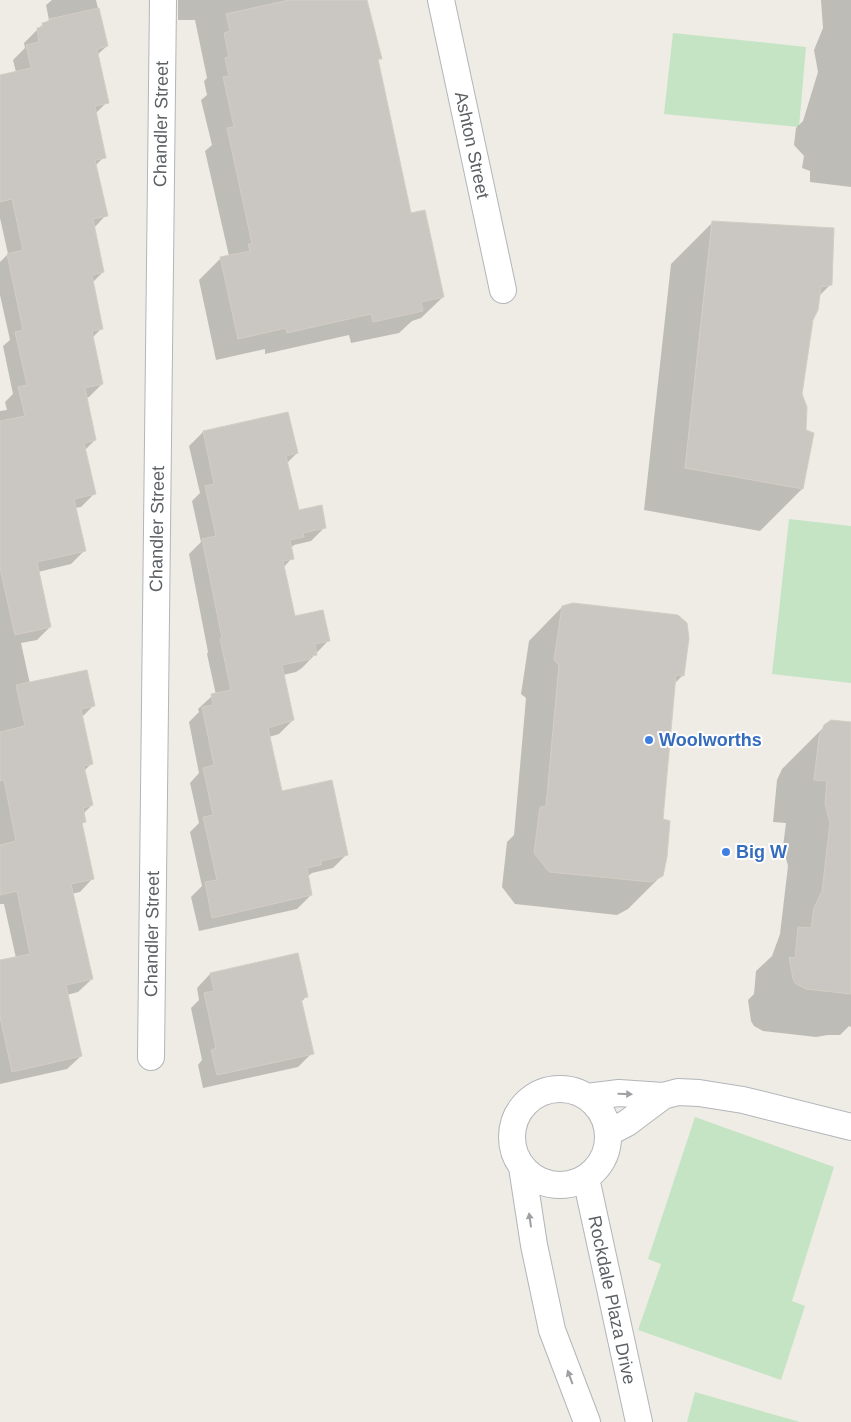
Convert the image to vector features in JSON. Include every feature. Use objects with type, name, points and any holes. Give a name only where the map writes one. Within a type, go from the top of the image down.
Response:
[{"type":"street","name":"Chandler Street","points":[[151,1057],[163,0]]},
{"type":"street","name":"Ashton Street","points":[[441,0],[503,290]]},
{"type":"street","points":[[561,1088],[575,1091],[587,1097],[598,1107],[605,1119],[608,1133],[607,1146],[603,1158],[596,1169],[586,1178],[573,1183],[559,1185],[545,1183],[522,1167],[514,1153],[512,1138],[514,1122],[521,1108],[533,1097],[547,1090],[561,1088]]},
{"type":"street","points":[[587,1097],[619,1093],[663,1096],[678,1092],[698,1093],[750,1102],[851,1127]]},
{"type":"street","points":[[608,1133],[627,1123],[663,1096]]},
{"type":"street","points":[[522,1167],[534,1245],[552,1330],[588,1422]]},
{"type":"street","name":"Rockdale Plaza Drive","points":[[586,1178],[639,1422]]},
{"type":"green space","points":[[673,33],[806,47],[799,127],[664,114]]},
{"type":"green space","points":[[789,519],[851,526],[851,683],[772,674]]},
{"type":"green space","points":[[695,1117],[834,1167],[792,1301],[805,1306],[781,1380],[638,1330],[661,1264],[648,1259]]},
{"type":"green space","points":[[695,1392],[800,1422],[687,1422]]},
{"type":"building","points":[[289,0],[367,0],[382,59],[378,59],[411,213],[425,210],[444,297],[421,302],[423,311],[373,322],[371,314],[287,333],[286,328],[238,339],[220,257],[250,251],[248,244],[252,244],[227,128],[234,127],[223,77],[229,76],[225,58],[229,57],[224,33],[230,31],[226,14]]},
{"type":"building","points":[[99,8],[108,46],[97,49],[109,103],[95,106],[106,158],[95,160],[108,216],[93,219],[104,272],[92,275],[103,329],[92,331],[103,384],[85,388],[96,440],[84,443],[96,494],[74,499],[86,551],[37,562],[51,627],[15,635],[0,568],[0,421],[25,416],[18,387],[27,385],[15,332],[23,330],[7,254],[23,250],[12,199],[0,202],[0,75],[31,68],[26,45],[39,42],[37,28],[43,27],[42,23],[50,21],[49,19]]},
{"type":"building","points":[[712,221],[834,228],[832,285],[821,287],[818,310],[813,320],[802,394],[807,407],[806,430],[814,433],[803,489],[685,468]]},
{"type":"building","points":[[288,412],[298,453],[286,456],[299,510],[322,505],[326,528],[303,533],[304,537],[290,540],[294,559],[283,561],[295,616],[323,610],[330,641],[315,644],[317,655],[310,656],[311,659],[282,665],[294,720],[268,728],[282,791],[332,780],[348,855],[321,861],[321,865],[307,868],[312,895],[212,918],[205,882],[217,880],[203,817],[213,815],[203,768],[214,765],[202,707],[213,705],[211,694],[231,690],[202,539],[216,536],[205,486],[214,484],[203,431]]},
{"type":"building","points":[[573,603],[678,615],[687,623],[689,638],[684,676],[676,675],[663,819],[670,821],[667,857],[663,876],[651,882],[549,872],[534,853],[540,807],[546,806],[559,665],[554,660],[562,606]]},
{"type":"building","points":[[87,670],[95,706],[81,709],[93,764],[84,766],[93,805],[83,808],[86,822],[82,823],[94,879],[71,884],[93,979],[66,985],[82,1056],[12,1072],[0,1017],[0,960],[30,954],[17,891],[0,895],[0,845],[16,841],[4,780],[0,781],[0,732],[25,726],[16,685]]},
{"type":"building","points":[[831,720],[851,722],[851,994],[806,989],[796,984],[793,979],[789,957],[795,958],[798,927],[811,928],[814,908],[822,891],[830,823],[825,804],[827,781],[814,780],[819,737],[824,725]]},
{"type":"building","points":[[298,953],[308,997],[301,998],[314,1054],[217,1075],[211,1050],[216,1048],[204,993],[214,991],[210,973]]},
{"type":"place","name":"Woolworths","points":[[649,740]]},
{"type":"place","name":"Big W","points":[[726,852]]}]
